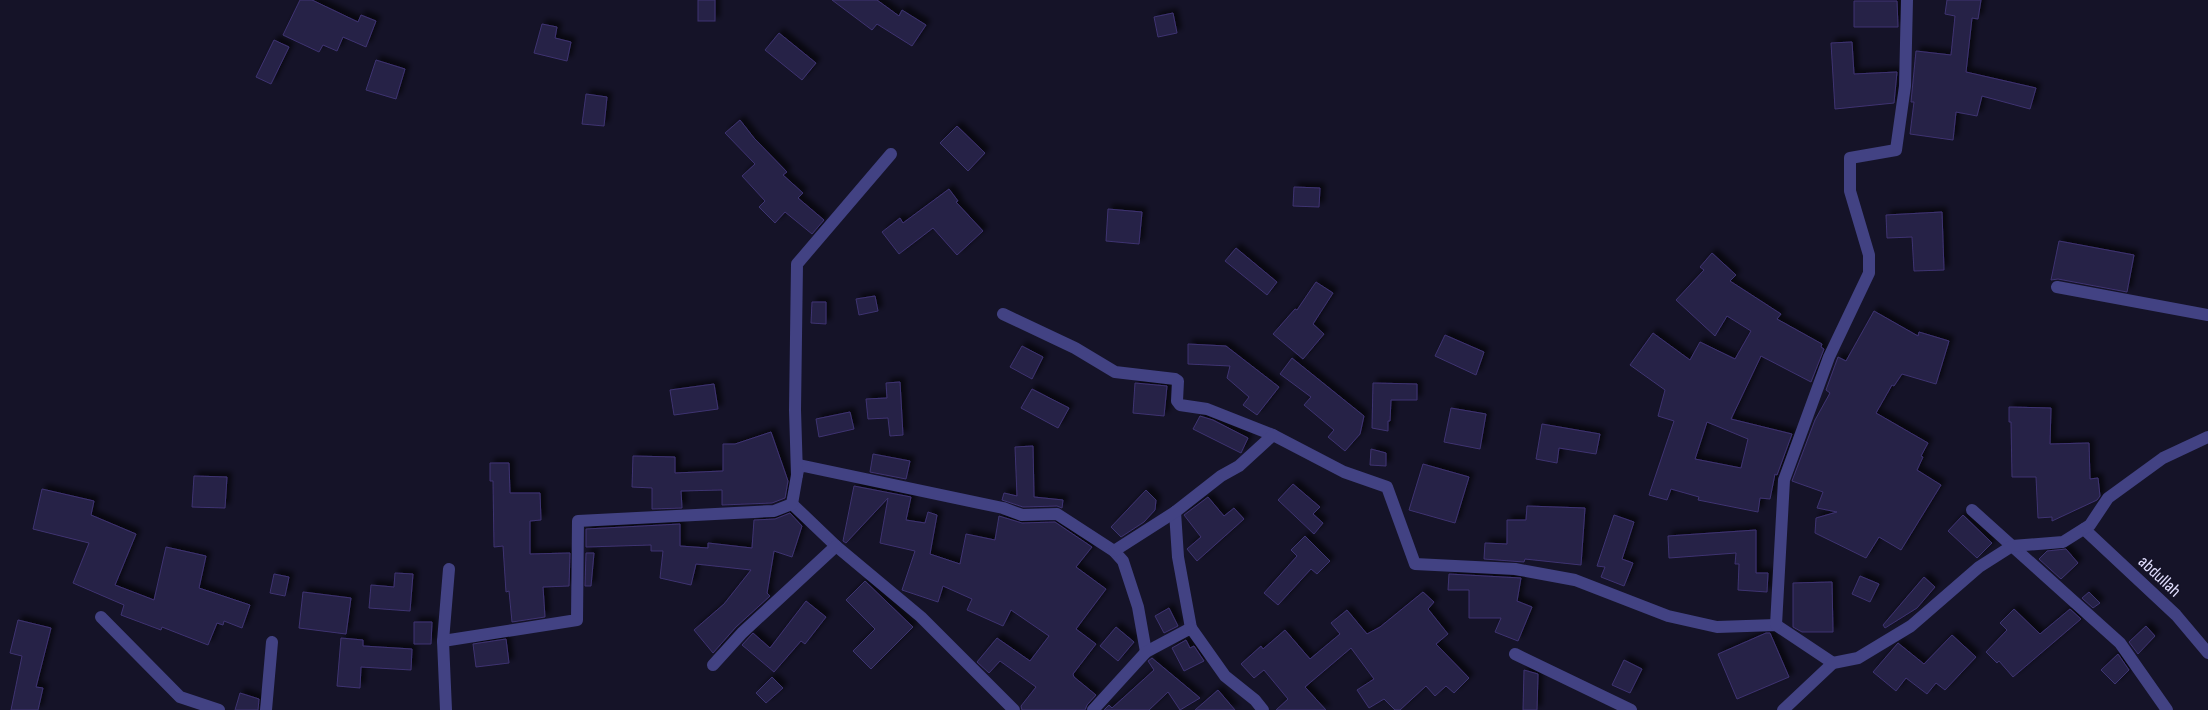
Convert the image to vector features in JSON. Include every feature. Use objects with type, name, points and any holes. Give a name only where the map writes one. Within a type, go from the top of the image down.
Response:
[{"type":"street","points":[[1776,626],[1784,480],[1829,357],[1869,273],[1869,256],[1850,191],[1850,158],[1896,150],[1905,86],[1907,0]]},
{"type":"street","points":[[797,475],[795,410],[797,264],[891,154]]},
{"type":"street","points":[[2056,287],[2208,315]]},
{"type":"street","points":[[1003,314],[1075,348],[1115,372],[1175,379],[1178,381],[1177,401],[1180,405],[1207,408],[1273,435],[1344,472],[1387,487],[1415,564],[1515,569],[1575,580],[1668,616],[1716,627],[1776,626],[1833,663]]},
{"type":"street","points":[[1114,551],[1175,512],[1220,476],[1239,466],[1273,435]]},
{"type":"street","points":[[1783,710],[1833,663],[1858,658],[1911,626],[1979,568],[2012,546],[2063,542],[2090,525],[2108,498],[2164,458],[2204,439],[2208,451]]},
{"type":"street","points":[[792,504],[799,465],[1003,508],[1022,515],[1058,514],[1114,551],[1123,561],[1138,607],[1146,652]]},
{"type":"street","points":[[792,504],[836,546],[921,617],[1014,710]]},
{"type":"street","points":[[443,641],[577,620],[578,521],[774,511],[792,504]]},
{"type":"street","points":[[1972,510],[2120,644],[2167,710]]},
{"type":"street","points":[[1175,512],[1178,557],[1191,628],[1225,676],[1255,700],[1263,710]]},
{"type":"street","name":"abdullah","points":[[2084,529],[2176,615],[2208,653]]},
{"type":"street","points":[[713,665],[742,633],[836,546]]},
{"type":"street","points":[[446,710],[443,641],[449,569]]},
{"type":"street","points":[[101,617],[180,697],[220,710]]},
{"type":"street","points":[[1093,710],[1146,652],[1191,628]]},
{"type":"street","points":[[266,710],[272,642]]},
{"type":"street","points":[[1515,654],[1631,710]]},
{"type":"building","points":[[300,0],[312,0],[358,22],[361,15],[376,21],[366,47],[343,37],[337,51],[323,45],[319,52],[283,35]]},
{"type":"building","points":[[698,0],[715,0],[715,21],[698,21]]},
{"type":"building","points":[[832,0],[877,0],[899,16],[902,10],[926,25],[912,46],[877,24],[872,30]]},
{"type":"building","points":[[1947,0],[1981,0],[1978,19],[1972,18],[1966,72],[2036,88],[2030,109],[1982,96],[1977,116],[1956,112],[1953,140],[1910,134],[1914,102],[1911,102],[1916,51],[1951,55],[1955,16],[1945,14]]},
{"type":"building","points":[[1854,1],[1897,1],[1898,27],[1854,27]]},
{"type":"building","points":[[1173,13],[1177,33],[1158,37],[1154,17]]},
{"type":"building","points":[[542,24],[557,27],[555,38],[571,42],[567,61],[534,53]]},
{"type":"building","points":[[779,33],[816,63],[802,80],[765,50]]},
{"type":"building","points":[[274,40],[289,47],[271,84],[256,77]]},
{"type":"building","points":[[1852,42],[1854,74],[1897,72],[1894,103],[1835,109],[1831,43]]},
{"type":"building","points":[[376,60],[405,69],[396,99],[366,90]]},
{"type":"building","points":[[586,94],[607,97],[604,126],[582,124]]},
{"type":"building","points":[[740,120],[754,138],[787,172],[783,175],[803,193],[798,198],[824,220],[812,234],[785,212],[775,223],[759,207],[765,201],[742,176],[755,164],[725,133]]},
{"type":"building","points":[[957,126],[985,153],[968,171],[940,143]]},
{"type":"building","points":[[1294,187],[1320,188],[1319,207],[1293,206]]},
{"type":"building","points":[[949,189],[958,201],[956,202],[983,231],[957,255],[933,228],[899,254],[882,232],[900,218],[903,223]]},
{"type":"building","points":[[1108,209],[1142,212],[1139,244],[1106,241]]},
{"type":"building","points":[[1942,212],[1944,270],[1914,271],[1912,237],[1887,238],[1886,215]]},
{"type":"building","points":[[2059,241],[2134,255],[2127,292],[2058,279],[2051,280]]},
{"type":"building","points":[[1236,248],[1277,282],[1267,295],[1225,261]]},
{"type":"building","points":[[1712,253],[1736,275],[1730,281],[1781,314],[1777,319],[1822,344],[1821,347],[1824,349],[1811,382],[1761,356],[1731,419],[1792,434],[1777,475],[1775,474],[1770,499],[1760,498],[1758,512],[1698,500],[1699,497],[1671,489],[1667,500],[1649,495],[1674,421],[1658,416],[1665,390],[1630,365],[1653,333],[1690,360],[1700,342],[1735,359],[1751,331],[1727,316],[1715,336],[1676,300],[1704,270],[1700,267]],"holes":[[[1707,422],[1748,439],[1741,468],[1695,459]]]},
{"type":"building","points":[[1316,282],[1333,293],[1313,324],[1324,334],[1303,359],[1273,334],[1295,309],[1297,310]]},
{"type":"building","points":[[875,296],[878,311],[859,315],[856,299]]},
{"type":"building","points":[[812,302],[826,302],[826,324],[811,323]]},
{"type":"building","points":[[1874,311],[1918,336],[1919,332],[1949,341],[1936,384],[1902,374],[1894,386],[1892,385],[1876,413],[1928,443],[1921,456],[1923,457],[1917,470],[1941,485],[1901,550],[1879,537],[1866,558],[1815,533],[1816,518],[1837,512],[1817,508],[1823,492],[1792,481],[1815,420],[1830,393],[1826,390],[1838,357],[1846,361]]},
{"type":"building","points":[[1445,335],[1484,352],[1476,375],[1435,356]]},
{"type":"building","points":[[1188,344],[1226,346],[1279,387],[1257,415],[1243,405],[1249,397],[1227,378],[1230,366],[1188,364]]},
{"type":"building","points":[[1022,346],[1043,357],[1032,379],[1010,367]]},
{"type":"building","points":[[1292,358],[1364,416],[1360,434],[1345,451],[1328,437],[1334,430],[1304,405],[1311,397],[1280,374]]},
{"type":"building","points":[[900,382],[903,435],[890,436],[888,418],[868,419],[866,399],[887,398],[886,383]]},
{"type":"building","points":[[1135,383],[1167,386],[1164,416],[1133,413]]},
{"type":"building","points":[[1373,383],[1417,384],[1417,400],[1391,400],[1388,431],[1372,428]]},
{"type":"building","points":[[714,384],[718,409],[674,415],[670,390]]},
{"type":"building","points":[[1032,389],[1069,408],[1058,428],[1021,408]]},
{"type":"building","points":[[2009,407],[2051,408],[2050,444],[2089,443],[2090,479],[2098,478],[2100,496],[2097,500],[2052,521],[2052,517],[2038,518],[2036,477],[2012,477]]},
{"type":"building","points":[[1451,408],[1486,414],[1480,449],[1444,442]]},
{"type":"building","points":[[850,412],[854,429],[819,437],[816,419]]},
{"type":"building","points":[[1200,416],[1213,420],[1248,438],[1241,453],[1193,429]]},
{"type":"building","points":[[1542,424],[1600,434],[1596,454],[1559,448],[1557,463],[1536,459]]},
{"type":"building","points":[[771,432],[788,481],[785,498],[772,503],[722,505],[722,490],[681,491],[682,508],[652,509],[652,488],[632,487],[633,456],[675,457],[675,473],[723,471],[723,444],[735,444]]},
{"type":"building","points":[[1033,446],[1034,497],[1063,500],[1062,508],[1057,506],[1023,507],[1002,500],[1004,493],[1017,496],[1015,447]]},
{"type":"building","points":[[1371,449],[1386,453],[1386,466],[1370,465]]},
{"type":"building","points":[[873,454],[910,461],[906,479],[870,472]]},
{"type":"building","points":[[490,463],[509,463],[510,493],[540,493],[541,520],[530,521],[530,554],[570,553],[569,586],[543,587],[545,617],[512,622],[509,591],[506,592],[503,546],[494,547],[493,481],[490,481]]},
{"type":"building","points":[[1423,464],[1469,477],[1455,523],[1409,510]]},
{"type":"building","points":[[194,476],[227,477],[225,508],[192,507]]},
{"type":"building","points":[[1293,484],[1320,507],[1313,514],[1323,523],[1314,534],[1278,500]]},
{"type":"building","points":[[854,486],[911,497],[906,520],[925,523],[928,512],[937,515],[930,554],[960,564],[966,534],[995,540],[999,516],[1022,523],[1055,522],[1092,547],[1076,567],[1106,589],[1076,629],[1096,644],[1073,674],[1074,677],[1096,695],[1085,710],[1022,710],[1021,706],[1036,687],[1000,661],[989,673],[977,662],[997,638],[1030,661],[1049,636],[1011,610],[1003,626],[967,610],[972,599],[943,586],[938,602],[902,590],[915,551],[880,543],[888,498],[846,543],[843,541]]},
{"type":"building","points":[[42,489],[94,501],[91,515],[136,534],[115,585],[154,600],[166,547],[206,556],[199,588],[250,605],[242,628],[224,621],[223,625],[217,623],[208,645],[162,627],[161,630],[121,615],[124,605],[73,583],[89,543],[33,529]]},
{"type":"building","points":[[1146,490],[1156,500],[1155,510],[1144,522],[1121,537],[1111,527]]},
{"type":"building","points":[[1208,497],[1224,516],[1234,508],[1244,519],[1197,561],[1187,549],[1201,537],[1184,515]]},
{"type":"building","points":[[1527,506],[1585,508],[1581,565],[1525,559],[1524,562],[1484,559],[1485,543],[1507,544],[1507,520],[1526,520]]},
{"type":"building","points":[[790,513],[802,526],[792,557],[774,551],[767,593],[770,596],[736,627],[713,653],[694,630],[724,604],[751,570],[696,564],[691,585],[660,578],[663,551],[651,551],[651,545],[586,547],[586,529],[680,524],[680,546],[708,548],[708,543],[752,548],[754,520],[775,519]]},
{"type":"building","points":[[1614,515],[1634,522],[1622,559],[1633,563],[1624,586],[1601,577],[1605,567],[1597,566]]},
{"type":"building","points":[[1963,515],[1992,543],[1977,558],[1948,531]]},
{"type":"building","points":[[1756,530],[1756,573],[1768,573],[1767,592],[1738,590],[1739,564],[1735,564],[1736,553],[1669,558],[1668,536]]},
{"type":"building","points":[[1305,536],[1330,561],[1317,574],[1311,569],[1278,605],[1264,593],[1297,556],[1291,550]]},
{"type":"building","points":[[2066,549],[2078,563],[2061,579],[2039,559],[2047,551]]},
{"type":"building","points":[[586,553],[594,553],[591,586],[585,586]]},
{"type":"building","points":[[395,573],[413,574],[410,611],[369,608],[371,585],[394,587]]},
{"type":"building","points":[[274,574],[289,577],[285,596],[270,593]]},
{"type":"building","points":[[1449,574],[1521,578],[1517,601],[1532,607],[1518,641],[1495,632],[1501,618],[1469,618],[1469,590],[1448,590]]},
{"type":"building","points":[[1860,576],[1879,584],[1870,602],[1852,594]]},
{"type":"building","points":[[1924,577],[1935,587],[1917,608],[1885,628],[1883,625]]},
{"type":"building","points":[[865,581],[913,627],[871,669],[853,651],[875,629],[846,600]]},
{"type":"building","points":[[1832,582],[1833,632],[1802,632],[1793,627],[1793,583]]},
{"type":"building","points":[[303,592],[351,598],[346,634],[299,628]]},
{"type":"building","points":[[1423,592],[1434,602],[1428,609],[1448,634],[1436,644],[1469,678],[1454,693],[1446,686],[1435,696],[1426,686],[1400,710],[1395,710],[1384,699],[1369,708],[1357,690],[1374,679],[1351,648],[1305,687],[1326,710],[1276,710],[1288,699],[1264,670],[1254,678],[1241,664],[1261,646],[1263,649],[1285,630],[1310,659],[1340,634],[1331,623],[1347,610],[1367,634],[1380,627]]},
{"type":"building","points":[[2089,592],[2100,603],[2093,608],[2082,598]]},
{"type":"building","points":[[806,601],[826,617],[805,644],[801,641],[774,672],[742,645],[753,633],[770,648]]},
{"type":"building","points":[[1169,608],[1178,626],[1164,633],[1155,616]]},
{"type":"building","points":[[2014,609],[2040,634],[2070,609],[2081,619],[2013,677],[1999,661],[1997,663],[1986,652],[2007,630],[2000,623]]},
{"type":"building","points":[[18,620],[51,628],[36,687],[43,688],[38,710],[11,710],[22,656],[10,653]]},
{"type":"building","points":[[414,622],[432,622],[431,644],[414,644]]},
{"type":"building","points":[[2146,626],[2155,636],[2138,654],[2129,642]]},
{"type":"building","points":[[1116,627],[1134,642],[1118,661],[1100,646]]},
{"type":"building","points":[[1770,633],[1789,677],[1737,699],[1718,654]]},
{"type":"building","points":[[1952,635],[1976,657],[1945,690],[1936,683],[1927,694],[1906,678],[1896,691],[1873,672],[1898,643],[1924,664]]},
{"type":"building","points":[[341,638],[363,640],[363,646],[412,649],[411,670],[361,667],[360,688],[337,686]]},
{"type":"building","points":[[506,639],[509,663],[476,667],[473,644]]},
{"type":"building","points":[[1186,640],[1190,648],[1194,646],[1204,661],[1184,671],[1172,648]]},
{"type":"building","points":[[2118,654],[2129,670],[2115,684],[2101,670]]},
{"type":"building","points":[[1152,658],[1200,698],[1180,710],[1168,692],[1149,710],[1104,710],[1109,705],[1112,708],[1154,670],[1148,661]]},
{"type":"building","points":[[1624,660],[1642,669],[1630,693],[1612,685]]},
{"type":"building","points":[[1524,670],[1538,674],[1537,710],[1523,710]]},
{"type":"building","points":[[772,677],[783,688],[766,703],[756,693]]},
{"type":"building","points":[[1218,690],[1235,710],[1195,710]]},
{"type":"building","points":[[240,693],[259,699],[258,710],[235,710]]}]
